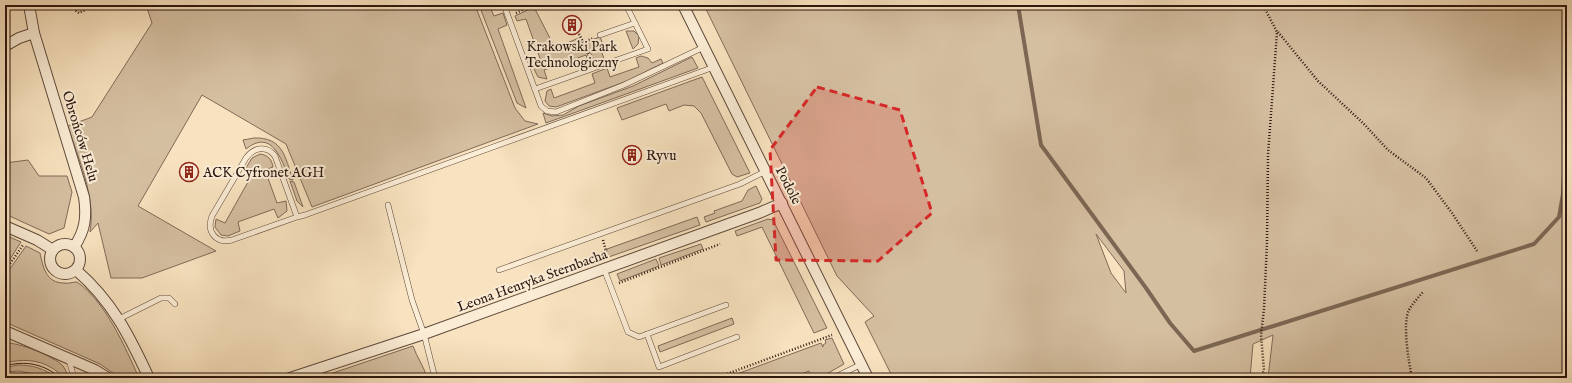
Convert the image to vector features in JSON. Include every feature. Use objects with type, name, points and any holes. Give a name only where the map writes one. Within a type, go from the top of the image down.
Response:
[{"type":"street","name":"Obrońców Helu","points":[[29,5],[34,33],[84,197],[86,222],[81,238],[74,247]]},
{"type":"street","name":"Podole","points":[[683,5],[868,378]]},
{"type":"street","points":[[5,46],[19,38],[34,33]]},
{"type":"street","name":"Leona Henryka Sternbacha","points":[[290,378],[424,334],[759,213],[782,203]]},
{"type":"street","points":[[5,226],[37,240],[53,250]]},
{"type":"street","points":[[60,244],[74,247],[80,256],[80,261],[76,270],[68,274],[55,271],[50,263],[53,250],[60,244]]},
{"type":"street","points":[[76,270],[100,292],[119,319],[131,339],[149,378]]},
{"type":"street","points":[[5,330],[108,378]]},
{"type":"lane","points":[[504,5],[541,106],[547,111],[556,112],[624,85],[704,47]]},
{"type":"lane","points":[[535,90],[648,49],[626,5]]},
{"type":"lane","points":[[600,35],[635,23]]},
{"type":"lane","points":[[297,218],[275,156],[268,150],[260,148],[251,151],[246,158],[212,216],[210,226],[215,237],[226,241],[297,218],[714,67]]},
{"type":"lane","points":[[498,270],[740,184],[766,171]]},
{"type":"lane","points":[[388,205],[412,300],[424,334],[435,378]]},
{"type":"lane","points":[[604,269],[628,332],[639,336],[726,305]]},
{"type":"lane","points":[[119,319],[161,298],[169,298],[175,304]]},
{"type":"lane","points":[[647,334],[659,367],[737,337]]},
{"type":"lane","points":[[67,358],[72,368],[74,378]]},
{"type":"lane","points":[[833,378],[862,364]]},
{"type":"path","points":[[74,5],[75,10],[79,13],[85,10],[86,5]]},
{"type":"path","points":[[509,17],[533,5]]},
{"type":"path","points":[[1263,5],[1277,32],[1318,81],[1364,124],[1388,150],[1426,178],[1452,213],[1477,251]]},
{"type":"path","points":[[1261,378],[1264,370],[1261,335],[1264,309],[1267,242],[1268,155],[1277,32]]},
{"type":"path","points":[[579,34],[596,68]]},
{"type":"path","points":[[1567,194],[1564,241],[1567,278]]},
{"type":"path","points":[[5,271],[25,242]]},
{"type":"path","points":[[619,283],[720,244]]},
{"type":"path","points":[[600,253],[606,251]]},
{"type":"path","points":[[1412,378],[1408,359],[1407,322],[1409,311],[1423,292]]},
{"type":"path","points":[[716,378],[832,335]]},
{"type":"highlighted area","points":[[817,87],[900,110],[932,213],[878,261],[776,260],[770,150]]},
{"type":"shaded area","points":[[146,5],[475,5],[515,108],[525,121],[538,124],[312,207],[286,144],[202,95],[138,206],[216,251],[142,278],[111,278],[98,223],[90,232],[91,218],[88,191],[68,126],[92,117],[152,23]]},
{"type":"shaded area","points":[[479,5],[489,5],[494,16],[503,13],[507,25],[498,29],[526,108],[517,103]]},
{"type":"shaded area","points":[[704,5],[1567,5],[1567,378],[1268,378],[1273,335],[1253,344],[1250,378],[893,378],[865,322],[874,316],[837,276]],"holes":[[[1096,234],[1124,271],[1126,293],[1111,273]]]},
{"type":"shaded area","points":[[534,7],[555,48],[579,38],[592,63],[589,64],[586,55],[544,70],[547,79],[538,77],[533,67],[542,64],[526,19],[517,21],[515,16]]},
{"type":"shaded area","points":[[626,31],[634,31],[639,36],[638,44],[633,49]]},
{"type":"shaded area","points":[[600,37],[605,49],[601,50],[604,59],[595,62],[585,42]]},
{"type":"shaded area","points":[[641,56],[648,58],[652,63],[661,59],[663,63],[627,81],[556,107],[549,106],[545,101],[547,91],[551,89],[554,98],[595,83],[592,74],[607,68],[610,77],[639,67],[636,58]]},
{"type":"shaded area","points":[[692,57],[698,68],[546,123],[543,113],[552,116],[563,115],[579,106],[633,86]]},
{"type":"shaded area","points":[[702,77],[750,173],[737,177],[732,174],[701,113],[694,106],[684,105],[669,111],[666,104],[622,120],[617,108]]},
{"type":"shaded area","points":[[254,138],[271,141],[277,145],[285,156],[293,180],[289,179],[283,163],[275,149],[269,144],[263,142],[255,143],[246,149],[243,140]]},
{"type":"shaded area","points":[[260,154],[269,158],[272,162],[273,167],[265,170],[277,203],[286,201],[287,211],[278,218],[274,209],[238,222],[240,231],[228,236],[221,235],[215,227],[216,219],[225,223],[253,173],[246,168],[252,158]]},
{"type":"shaded area","points":[[28,160],[39,176],[67,176],[72,192],[64,228],[49,234],[5,214],[5,163]]},
{"type":"shaded area","points":[[290,181],[294,182],[303,207],[297,201]]},
{"type":"shaded area","points":[[756,186],[762,199],[760,203],[706,222],[704,217],[715,213],[714,211],[742,201],[748,190]]},
{"type":"shaded area","points":[[697,217],[700,225],[603,259],[601,254],[607,251],[607,249]]},
{"type":"shaded area","points":[[768,219],[773,220],[827,328],[814,333],[762,227],[737,236],[735,231]]},
{"type":"shaded area","points":[[5,235],[21,242],[5,267]]},
{"type":"shaded area","points":[[701,244],[703,249],[661,265],[659,258]]},
{"type":"shaded area","points":[[26,246],[40,253],[42,264],[49,277],[58,282],[77,282],[97,301],[114,326],[139,378],[120,378],[100,364],[5,322],[5,276]]},
{"type":"shaded area","points":[[656,259],[659,266],[620,281],[617,274]]},
{"type":"shaded area","points":[[732,318],[734,324],[660,352],[658,346]]},
{"type":"shaded area","points":[[832,338],[844,364],[823,376],[811,378],[809,371],[791,378],[726,378],[821,343],[823,347],[826,343],[825,340]]},
{"type":"shaded area","points":[[5,343],[27,347],[52,358],[63,366],[66,370],[68,378],[64,377],[47,365],[35,361],[23,360],[5,363]]},
{"type":"shaded area","points":[[413,346],[427,378],[318,378]]},
{"type":"shaded area","points":[[17,365],[38,368],[56,378],[41,378],[33,374],[19,371],[5,372],[5,368]]},
{"type":"waterway","points":[[1018,5],[1041,145],[1170,323],[1194,351],[1534,244],[1559,217],[1563,194],[1567,116]]},
{"type":"tram line","points":[[5,366],[20,363],[34,364],[48,369],[60,378]]},
{"type":"tram line","points":[[5,374],[21,374],[34,378]]},
{"type":"place","name":"Krakowski Park Technologiczny","points":[[572,25]]},
{"type":"place","name":"Ryvu","points":[[632,155]]},
{"type":"place","name":"ACK Cyfronet AGH","points":[[189,172]]}]
